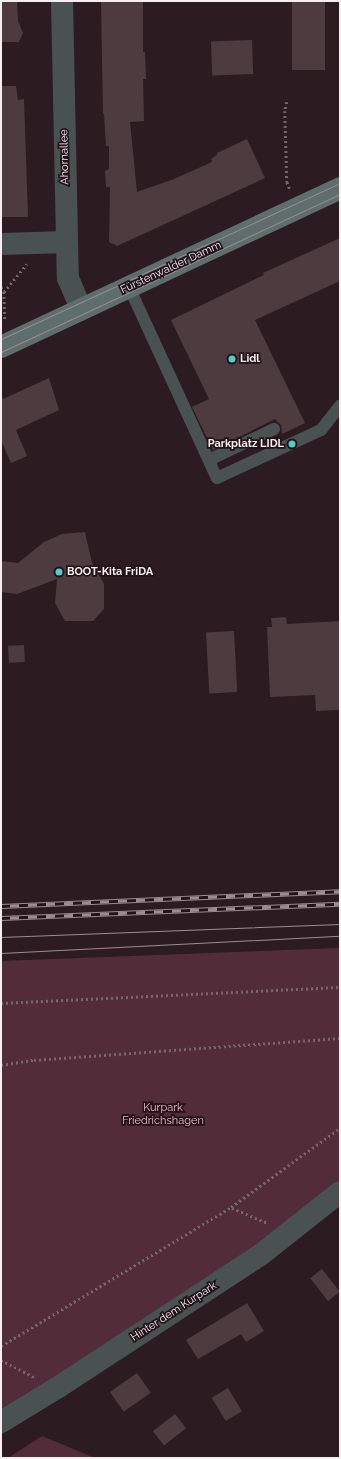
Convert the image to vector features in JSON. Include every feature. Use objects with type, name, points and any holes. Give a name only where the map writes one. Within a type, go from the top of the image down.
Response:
[{"type":"main road","name":"Fürstenwalder Damm","points":[[1,347],[340,188]]},
{"type":"street","name":"Ahornallee","points":[[62,1],[66,242],[68,278],[81,309]]},
{"type":"street","points":[[1,244],[66,242]]},
{"type":"street","name":"Hinter dem Kurpark","points":[[1,1422],[57,1388],[260,1256],[340,1192]]},
{"type":"lane","points":[[129,287],[217,478],[321,430],[340,406]]},
{"type":"lane","points":[[209,460],[274,429]]},
{"type":"path","points":[[287,102],[285,111],[287,182],[290,189]]},
{"type":"path","points":[[4,292],[29,262]]},
{"type":"path","points":[[1,287],[4,292],[4,320]]},
{"type":"path","points":[[1,1003],[340,987]]},
{"type":"path","points":[[1,1065],[34,1060],[340,1038]]},
{"type":"path","points":[[1,1346],[231,1207],[340,1128]]},
{"type":"path","points":[[231,1207],[290,1232]]},
{"type":"path","points":[[1,1360],[57,1388]]},
{"type":"green space","name":"Kurpark Friedrichshagen","points":[[340,948],[340,1183],[220,1276],[1,1412],[1,961]]},
{"type":"green space","points":[[42,1436],[95,1458],[8,1458]]},
{"type":"building","points":[[1,1],[17,1],[18,21],[23,33],[19,42],[1,42]]},
{"type":"building","points":[[101,1],[143,1],[143,52],[145,52],[146,79],[143,79],[144,121],[130,122],[137,192],[174,179],[212,162],[211,159],[217,155],[217,153],[247,139],[265,178],[117,246],[109,242],[110,187],[106,187],[105,171],[109,169],[109,146],[106,146],[103,114]]},
{"type":"building","points":[[292,1],[325,1],[325,70],[292,70]]},
{"type":"building","points":[[252,40],[253,74],[212,75],[211,41]]},
{"type":"building","points":[[1,86],[16,86],[18,100],[24,99],[28,217],[1,217]]},
{"type":"building","name":"Lidl","points":[[340,238],[340,281],[255,320],[305,423],[282,434],[281,425],[275,419],[213,450],[192,407],[209,399],[171,320],[264,275],[263,273]]},
{"type":"building","points":[[49,378],[59,410],[16,430],[27,456],[11,463],[1,440],[1,396],[3,399]]},
{"type":"building","points":[[85,532],[92,563],[104,584],[104,609],[93,621],[65,621],[55,603],[57,579],[17,594],[1,592],[1,561],[18,563],[44,542],[62,534]]},
{"type":"building","points":[[286,617],[287,624],[340,621],[340,710],[316,711],[315,695],[270,697],[267,627],[272,627],[271,618]]},
{"type":"building","points":[[234,631],[237,692],[209,693],[206,632]]},
{"type":"building","points":[[24,645],[25,662],[9,663],[8,646]]},
{"type":"building","points":[[322,1269],[340,1292],[328,1301],[310,1278]]},
{"type":"building","points":[[247,1303],[264,1331],[246,1342],[241,1334],[198,1359],[186,1340]]},
{"type":"building","points":[[137,1373],[151,1393],[124,1412],[110,1392]]},
{"type":"building","points":[[228,1388],[242,1411],[226,1421],[212,1398]]},
{"type":"building","points":[[175,1414],[186,1428],[164,1445],[153,1431]]},
{"type":"tram line","points":[[1,339],[340,183]]},
{"type":"tram line","points":[[1,352],[340,194]]},
{"type":"tram line","points":[[1,937],[340,924]]},
{"type":"tram line","points":[[1,953],[340,936]]},
{"type":"railway","points":[[1,906],[340,891]]},
{"type":"railway","points":[[1,918],[340,904]]},
{"type":"place","name":"Lidl","points":[[232,359]]},
{"type":"place","name":"Parkplatz LIDL","points":[[292,444]]},
{"type":"place","name":"BOOT-Kita FriDA","points":[[59,572]]}]
